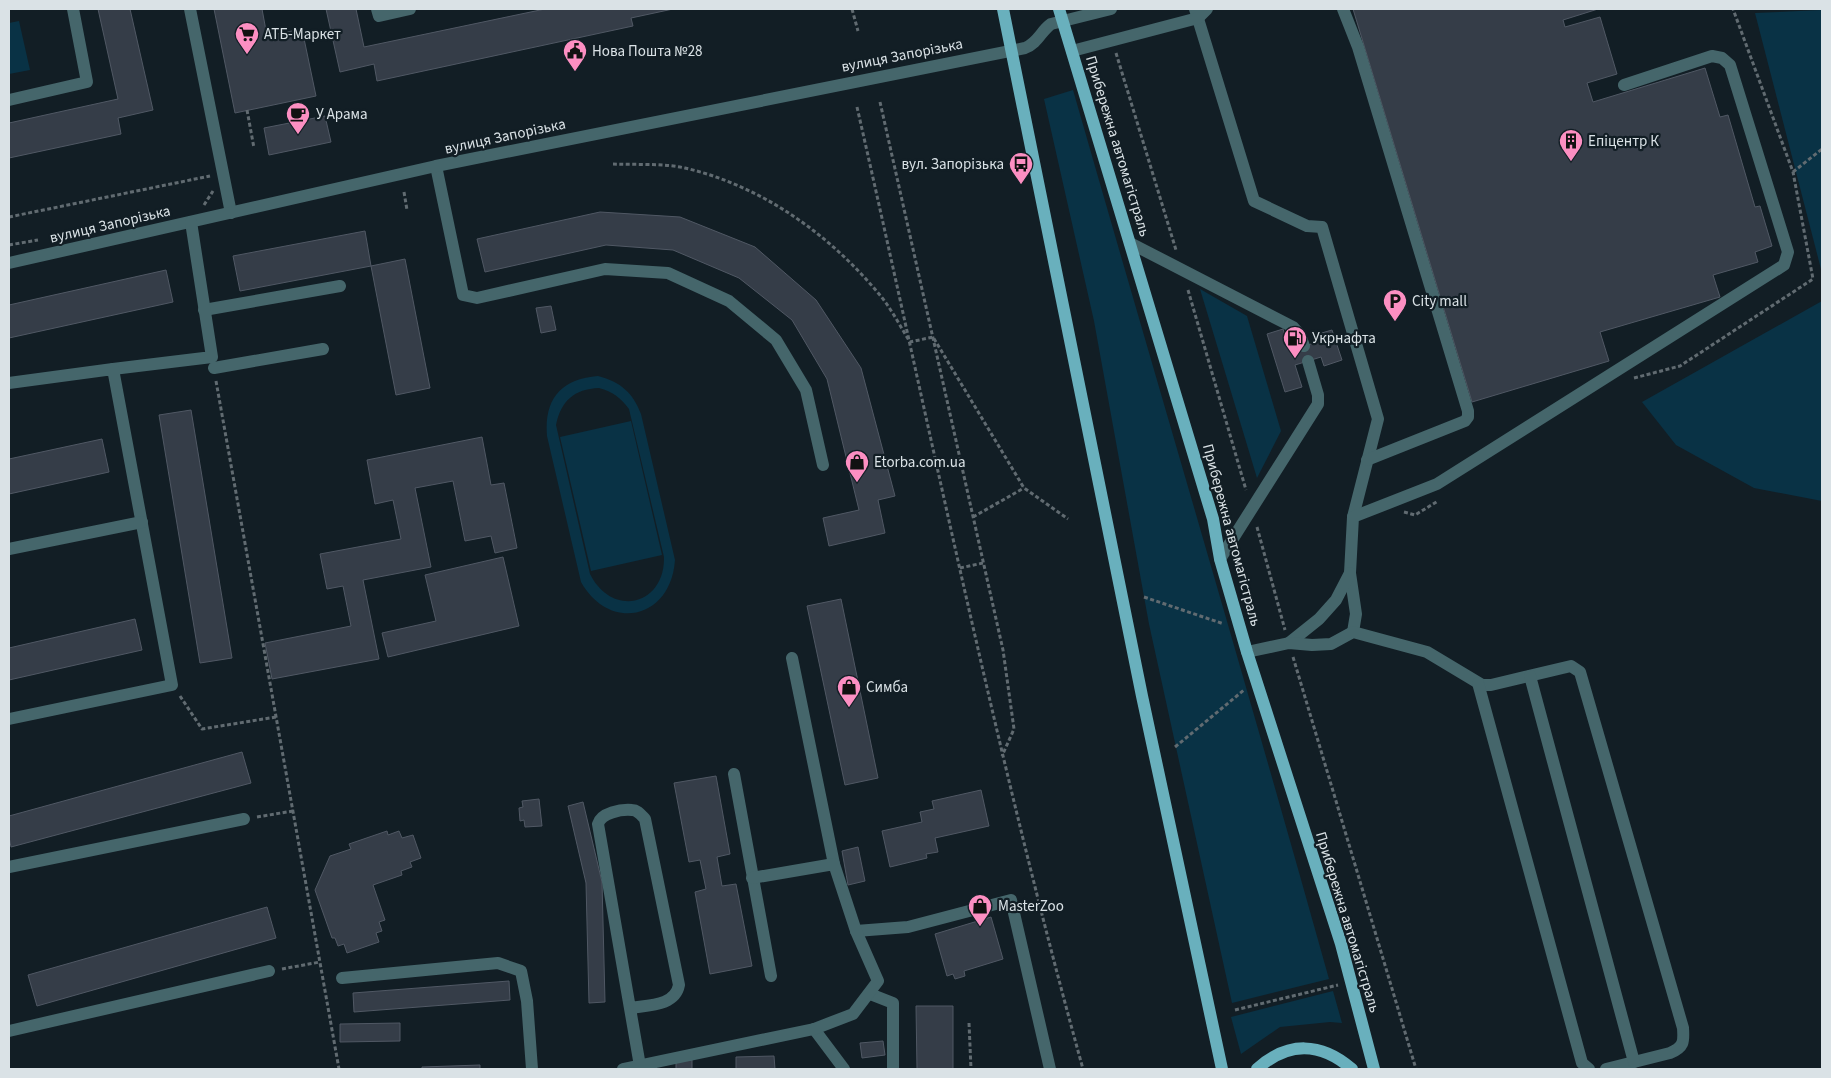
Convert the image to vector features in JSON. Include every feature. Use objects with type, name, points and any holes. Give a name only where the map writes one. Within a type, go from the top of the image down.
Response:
[{"type":"main road","points":[[1003,9],[1140,687],[1222,1069]]},
{"type":"main road","name":"Прибережна автомагістраль","points":[[1061,15],[1213,519],[1220,559],[1247,652],[1340,944],[1374,1069]]},
{"type":"main road","points":[[1257,1069],[1271,1058],[1305,1047],[1338,1057],[1352,1069]]},
{"type":"street","points":[[9,100],[87,82],[73,9]]},
{"type":"street","points":[[190,9],[231,213]]},
{"type":"street","points":[[377,9],[379,16],[410,9]]},
{"type":"street","name":"вулиця Запорізька","points":[[9,264],[436,166],[1029,47],[1061,15],[1111,9]]},
{"type":"street","points":[[1343,9],[1361,56],[1468,411],[1468,417],[1465,421],[1367,460]]},
{"type":"street","points":[[1072,51],[1200,12],[1254,201],[1307,226],[1322,227],[1378,419],[1353,517],[1350,573],[1356,614],[1354,632]]},
{"type":"street","points":[[1353,517],[1391,500],[1437,484],[1784,266],[1788,260],[1788,252],[1730,65],[1722,58],[1712,56],[1624,85]]},
{"type":"street","points":[[436,166],[463,295],[477,298],[605,269],[668,273],[729,301],[776,340],[806,390],[823,465]]},
{"type":"street","points":[[9,383],[212,356],[191,222]]},
{"type":"street","points":[[1130,243],[1293,327],[1300,335],[1304,346]]},
{"type":"street","points":[[204,310],[340,286]]},
{"type":"street","points":[[214,368],[323,349]]},
{"type":"street","points":[[1220,559],[1318,404],[1318,395],[1308,361]]},
{"type":"street","points":[[9,719],[172,685],[113,369]]},
{"type":"street","points":[[9,549],[142,522]]},
{"type":"street","points":[[1289,643],[1319,619],[1336,600],[1350,573]]},
{"type":"street","points":[[1247,652],[1289,643],[1331,644],[1354,632],[1427,652],[1478,683],[1491,685],[1571,666],[1580,672],[1683,1028],[1684,1041],[1680,1049],[1606,1069]]},
{"type":"street","points":[[623,1069],[814,1029],[853,1014],[878,982],[856,931],[834,864],[792,658]]},
{"type":"street","points":[[1530,676],[1634,1062]]},
{"type":"street","points":[[1478,683],[1582,1063],[1588,1069]]},
{"type":"street","points":[[734,774],[771,976]]},
{"type":"street","points":[[630,1008],[671,1000],[678,994],[680,985],[645,819],[640,813],[633,810],[606,814],[600,819],[598,824],[640,1066]]},
{"type":"street","points":[[9,867],[244,819]]},
{"type":"street","points":[[752,878],[834,864]]},
{"type":"street","points":[[856,931],[908,927],[1011,900],[1050,1069]]},
{"type":"street","points":[[342,978],[498,963],[521,971],[527,1001],[532,1069]]},
{"type":"street","points":[[9,1031],[269,971]]},
{"type":"street","points":[[870,994],[892,1003],[893,1069]]},
{"type":"street","points":[[814,1029],[844,1069]]},
{"type":"path","points":[[852,9],[858,31]]},
{"type":"path","points":[[1628,380],[1680,366],[1813,279],[1793,172],[1733,9]]},
{"type":"path","points":[[1112,40],[1182,271],[1289,643],[1416,1069]]},
{"type":"path","points":[[880,102],[1003,650],[1014,728],[1002,756]]},
{"type":"path","points":[[857,107],[1002,756],[1046,938],[1082,1069]]},
{"type":"path","points":[[247,110],[254,148]]},
{"type":"path","points":[[1793,172],[1822,149]]},
{"type":"path","points":[[612,164],[684,168],[740,187],[791,212],[838,250],[880,295],[910,342]]},
{"type":"path","points":[[9,217],[223,173]]},
{"type":"path","points":[[404,192],[407,210]]},
{"type":"path","points":[[910,342],[933,337]]},
{"type":"path","points":[[933,337],[1024,488],[1068,520]]},
{"type":"path","points":[[214,368],[339,1069]]},
{"type":"path","points":[[973,517],[1024,488]]},
{"type":"path","points":[[1391,500],[1401,512],[1415,515],[1440,500]]},
{"type":"path","points":[[960,568],[983,563]]},
{"type":"path","points":[[1144,597],[1228,626]]},
{"type":"path","points":[[172,685],[202,729],[276,716]]},
{"type":"path","points":[[1175,746],[1247,687]]},
{"type":"path","points":[[244,819],[293,811]]},
{"type":"path","points":[[269,971],[320,962]]},
{"type":"path","points":[[1234,1010],[1340,985]]},
{"type":"path","points":[[969,1023],[971,1069]]},
{"type":"shaded area","points":[[1822,10],[1822,273],[1755,13]]},
{"type":"shaded area","points":[[19,21],[30,70],[9,74],[9,23]]},
{"type":"shaded area","points":[[1073,90],[1329,979],[1232,1003],[1149,624],[1094,321],[1044,99]]},
{"type":"shaded area","points":[[1200,289],[1247,316],[1281,431],[1257,478]]},
{"type":"shaded area","points":[[1822,301],[1822,501],[1754,488],[1676,445],[1642,402]]},
{"type":"shaded area","points":[[598,376],[620,385],[630,394],[638,407],[675,560],[671,580],[663,596],[651,606],[637,612],[622,613],[607,608],[593,598],[581,582],[547,436],[548,411],[552,402],[565,387],[574,381]],"holes":[[[599,388],[612,393],[629,409],[664,557],[662,574],[656,587],[647,596],[636,600],[623,601],[611,597],[600,588],[590,574],[556,425],[561,409],[570,398],[582,391]]]},
{"type":"shaded area","points":[[631,421],[662,555],[591,571],[560,437]]},
{"type":"shaded area","points":[[1333,991],[1342,1023],[1330,1022],[1280,1027],[1241,1054],[1231,1017]]},
{"type":"building","points":[[98,9],[130,9],[153,110],[118,118],[121,134],[9,158],[9,123],[118,99]]},
{"type":"building","points":[[214,9],[262,9],[267,36],[302,29],[316,96],[235,113]]},
{"type":"building","points":[[326,9],[356,9],[364,47],[545,9],[673,9],[631,18],[633,26],[377,81],[374,64],[340,72]]},
{"type":"building","name":"Епіцентр К","points":[[1353,9],[1598,9],[1563,20],[1565,27],[1600,17],[1617,74],[1587,83],[1593,102],[1705,68],[1720,117],[1728,115],[1755,207],[1760,206],[1772,246],[1755,252],[1758,262],[1713,275],[1720,297],[1600,332],[1609,361],[1472,402]]},
{"type":"building","name":"У Арама","points":[[325,116],[331,142],[269,155],[264,128]]},
{"type":"building","points":[[600,212],[680,217],[755,247],[816,300],[861,368],[895,496],[878,500],[885,533],[829,546],[823,518],[859,510],[827,379],[792,320],[739,278],[673,250],[606,245],[485,272],[477,239]]},
{"type":"building","points":[[365,231],[371,266],[240,291],[233,256]]},
{"type":"building","points":[[405,259],[430,388],[396,395],[371,266]]},
{"type":"building","points":[[166,270],[173,302],[9,338],[9,305]]},
{"type":"building","points":[[551,306],[556,330],[541,333],[536,308]]},
{"type":"building","name":"Укрнафта","points":[[1283,329],[1290,351],[1317,342],[1315,335],[1332,330],[1342,360],[1324,366],[1321,357],[1295,365],[1302,387],[1285,392],[1267,334]]},
{"type":"building","points":[[191,410],[232,658],[200,663],[159,415]]},
{"type":"building","points":[[482,437],[491,485],[504,483],[517,548],[495,553],[491,536],[465,541],[453,481],[415,488],[431,567],[363,580],[379,659],[272,679],[265,643],[351,626],[343,586],[327,589],[320,554],[401,539],[393,500],[375,504],[367,460]]},
{"type":"building","points":[[102,439],[109,472],[9,494],[9,459]]},
{"type":"building","points":[[503,557],[519,626],[388,657],[382,633],[436,621],[425,575]]},
{"type":"building","points":[[841,599],[878,778],[845,785],[807,606]]},
{"type":"building","points":[[135,619],[142,650],[9,680],[9,648]]},
{"type":"building","points":[[242,752],[251,783],[11,847],[9,816]]},
{"type":"building","points":[[716,776],[730,854],[717,857],[722,886],[736,884],[752,966],[710,974],[695,892],[706,889],[700,860],[689,862],[674,783]]},
{"type":"building","points":[[981,790],[989,826],[935,838],[938,852],[926,854],[927,858],[890,867],[882,831],[922,822],[920,812],[934,809],[932,801]]},
{"type":"building","points":[[539,799],[542,826],[525,827],[524,820],[520,821],[519,808],[523,807],[522,801]]},
{"type":"building","points":[[583,802],[602,882],[605,1002],[589,1003],[586,883],[568,806]]},
{"type":"building","points":[[387,831],[388,835],[399,831],[402,838],[413,835],[421,858],[410,862],[412,867],[401,871],[402,875],[373,885],[385,920],[379,922],[382,931],[376,933],[379,942],[347,953],[344,944],[338,946],[335,938],[332,938],[315,890],[330,856],[351,849],[349,844]]},
{"type":"building","points":[[858,847],[865,881],[848,885],[842,851]]},
{"type":"building","points":[[267,907],[276,938],[37,1006],[28,975]]},
{"type":"building","points":[[991,917],[1003,959],[964,971],[965,976],[955,979],[953,974],[947,976],[935,934]]},
{"type":"building","points":[[509,981],[510,1000],[354,1012],[353,993]]},
{"type":"building","points":[[916,1006],[953,1006],[953,1069],[917,1069]]},
{"type":"building","points":[[400,1023],[400,1041],[340,1042],[340,1024]]},
{"type":"building","points":[[883,1041],[885,1055],[862,1058],[860,1043]]},
{"type":"building","points":[[774,1056],[775,1069],[736,1069],[736,1057]]},
{"type":"building","points":[[692,1060],[692,1069],[676,1069],[676,1061]]},
{"type":"building","points":[[480,1065],[480,1069],[422,1069],[422,1067]]},
{"type":"place","name":"АТБ-Маркет","points":[[247,55]]},
{"type":"place","name":"Нова Пошта №28","points":[[575,72]]},
{"type":"place","name":"У Арама","points":[[298,135]]},
{"type":"place","name":"Епіцентр К","points":[[1571,162]]},
{"type":"place","name":"вул. Запорізька","points":[[1021,185]]},
{"type":"place","name":"City mall","points":[[1395,322]]},
{"type":"place","name":"Укрнафта","points":[[1295,359]]},
{"type":"place","name":"Etorba.com.ua","points":[[857,483]]},
{"type":"place","name":"Симба","points":[[849,708]]},
{"type":"place","name":"MasterZoo","points":[[980,927]]}]
